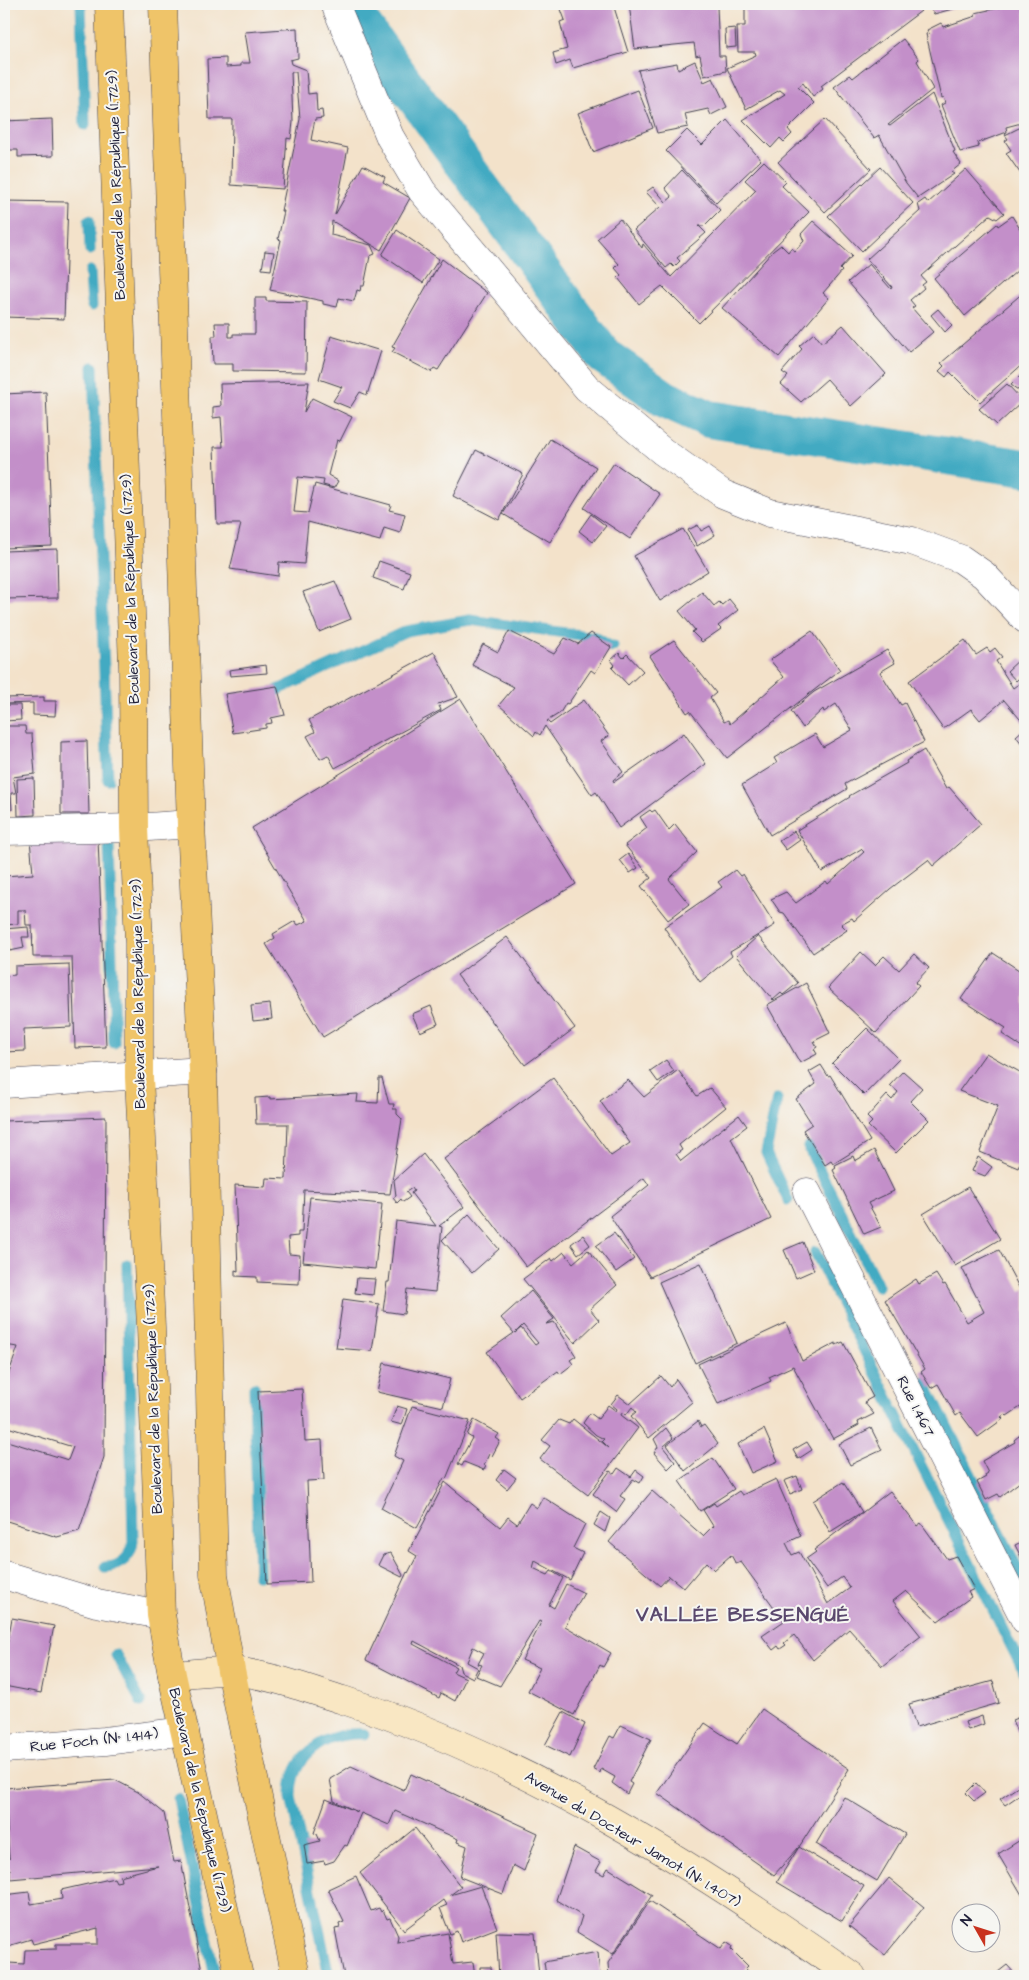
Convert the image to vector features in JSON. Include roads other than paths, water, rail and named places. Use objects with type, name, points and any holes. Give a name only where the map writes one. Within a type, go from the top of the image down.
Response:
[{"type":"main road","name":"Boulevard de la République (1.729)","points":[[109,4],[133,658],[134,828],[139,943],[139,1077],[152,1326],[161,1615],[172,1676],[239,1976]]},
{"type":"main road","points":[[163,4],[191,824],[203,1071],[214,1575],[231,1671],[296,1976]]},
{"type":"main road","name":"Avenue du Docteur Jamot (N° 1.407)","points":[[172,1676],[231,1671],[278,1680],[419,1726],[541,1781],[683,1865],[852,1976]]},
{"type":"street","points":[[335,4],[390,137],[422,191],[587,388],[662,451],[723,494],[770,514],[912,542],[961,559],[984,575],[1025,619]]},
{"type":"street","points":[[4,831],[134,828],[191,824]]},
{"type":"street","points":[[4,1084],[139,1077],[203,1071]]},
{"type":"street","name":"Rue 1.467","points":[[807,1192],[1025,1620]]},
{"type":"street","points":[[4,1575],[97,1602],[161,1615]]},
{"type":"street","name":"Rue Foch (N° 1.414)","points":[[4,1749],[105,1741],[185,1731]]},
{"type":"waterway","points":[[81,4],[85,125]]},
{"type":"waterway","points":[[347,4],[604,356],[665,399],[709,419],[1025,468]]},
{"type":"waterway","points":[[89,220],[90,250]]},
{"type":"waterway","points":[[90,271],[92,306]]},
{"type":"waterway","points":[[93,367],[108,780]]},
{"type":"waterway","points":[[278,690],[406,631],[470,620],[595,637],[611,647],[613,646]]},
{"type":"waterway","points":[[109,841],[114,1043]]},
{"type":"waterway","points":[[777,1099],[766,1153],[788,1200]]},
{"type":"waterway","points":[[808,1147],[878,1286]]},
{"type":"waterway","points":[[815,1252],[891,1404]]},
{"type":"waterway","points":[[105,1567],[116,1565],[125,1560],[133,1541],[127,1264]]},
{"type":"waterway","points":[[925,1382],[1025,1583]]},
{"type":"waterway","points":[[254,1387],[259,1576]]},
{"type":"waterway","points":[[894,1411],[1025,1674]]},
{"type":"waterway","points":[[116,1655],[141,1702]]},
{"type":"waterway","points":[[329,1976],[291,1797],[292,1782],[296,1770],[312,1749],[336,1737],[364,1734]]},
{"type":"waterway","points":[[178,1799],[215,1976]]},
{"type":"district","name":"VALLÉE BESSENGUÉ","points":[[743,1614]]}]
